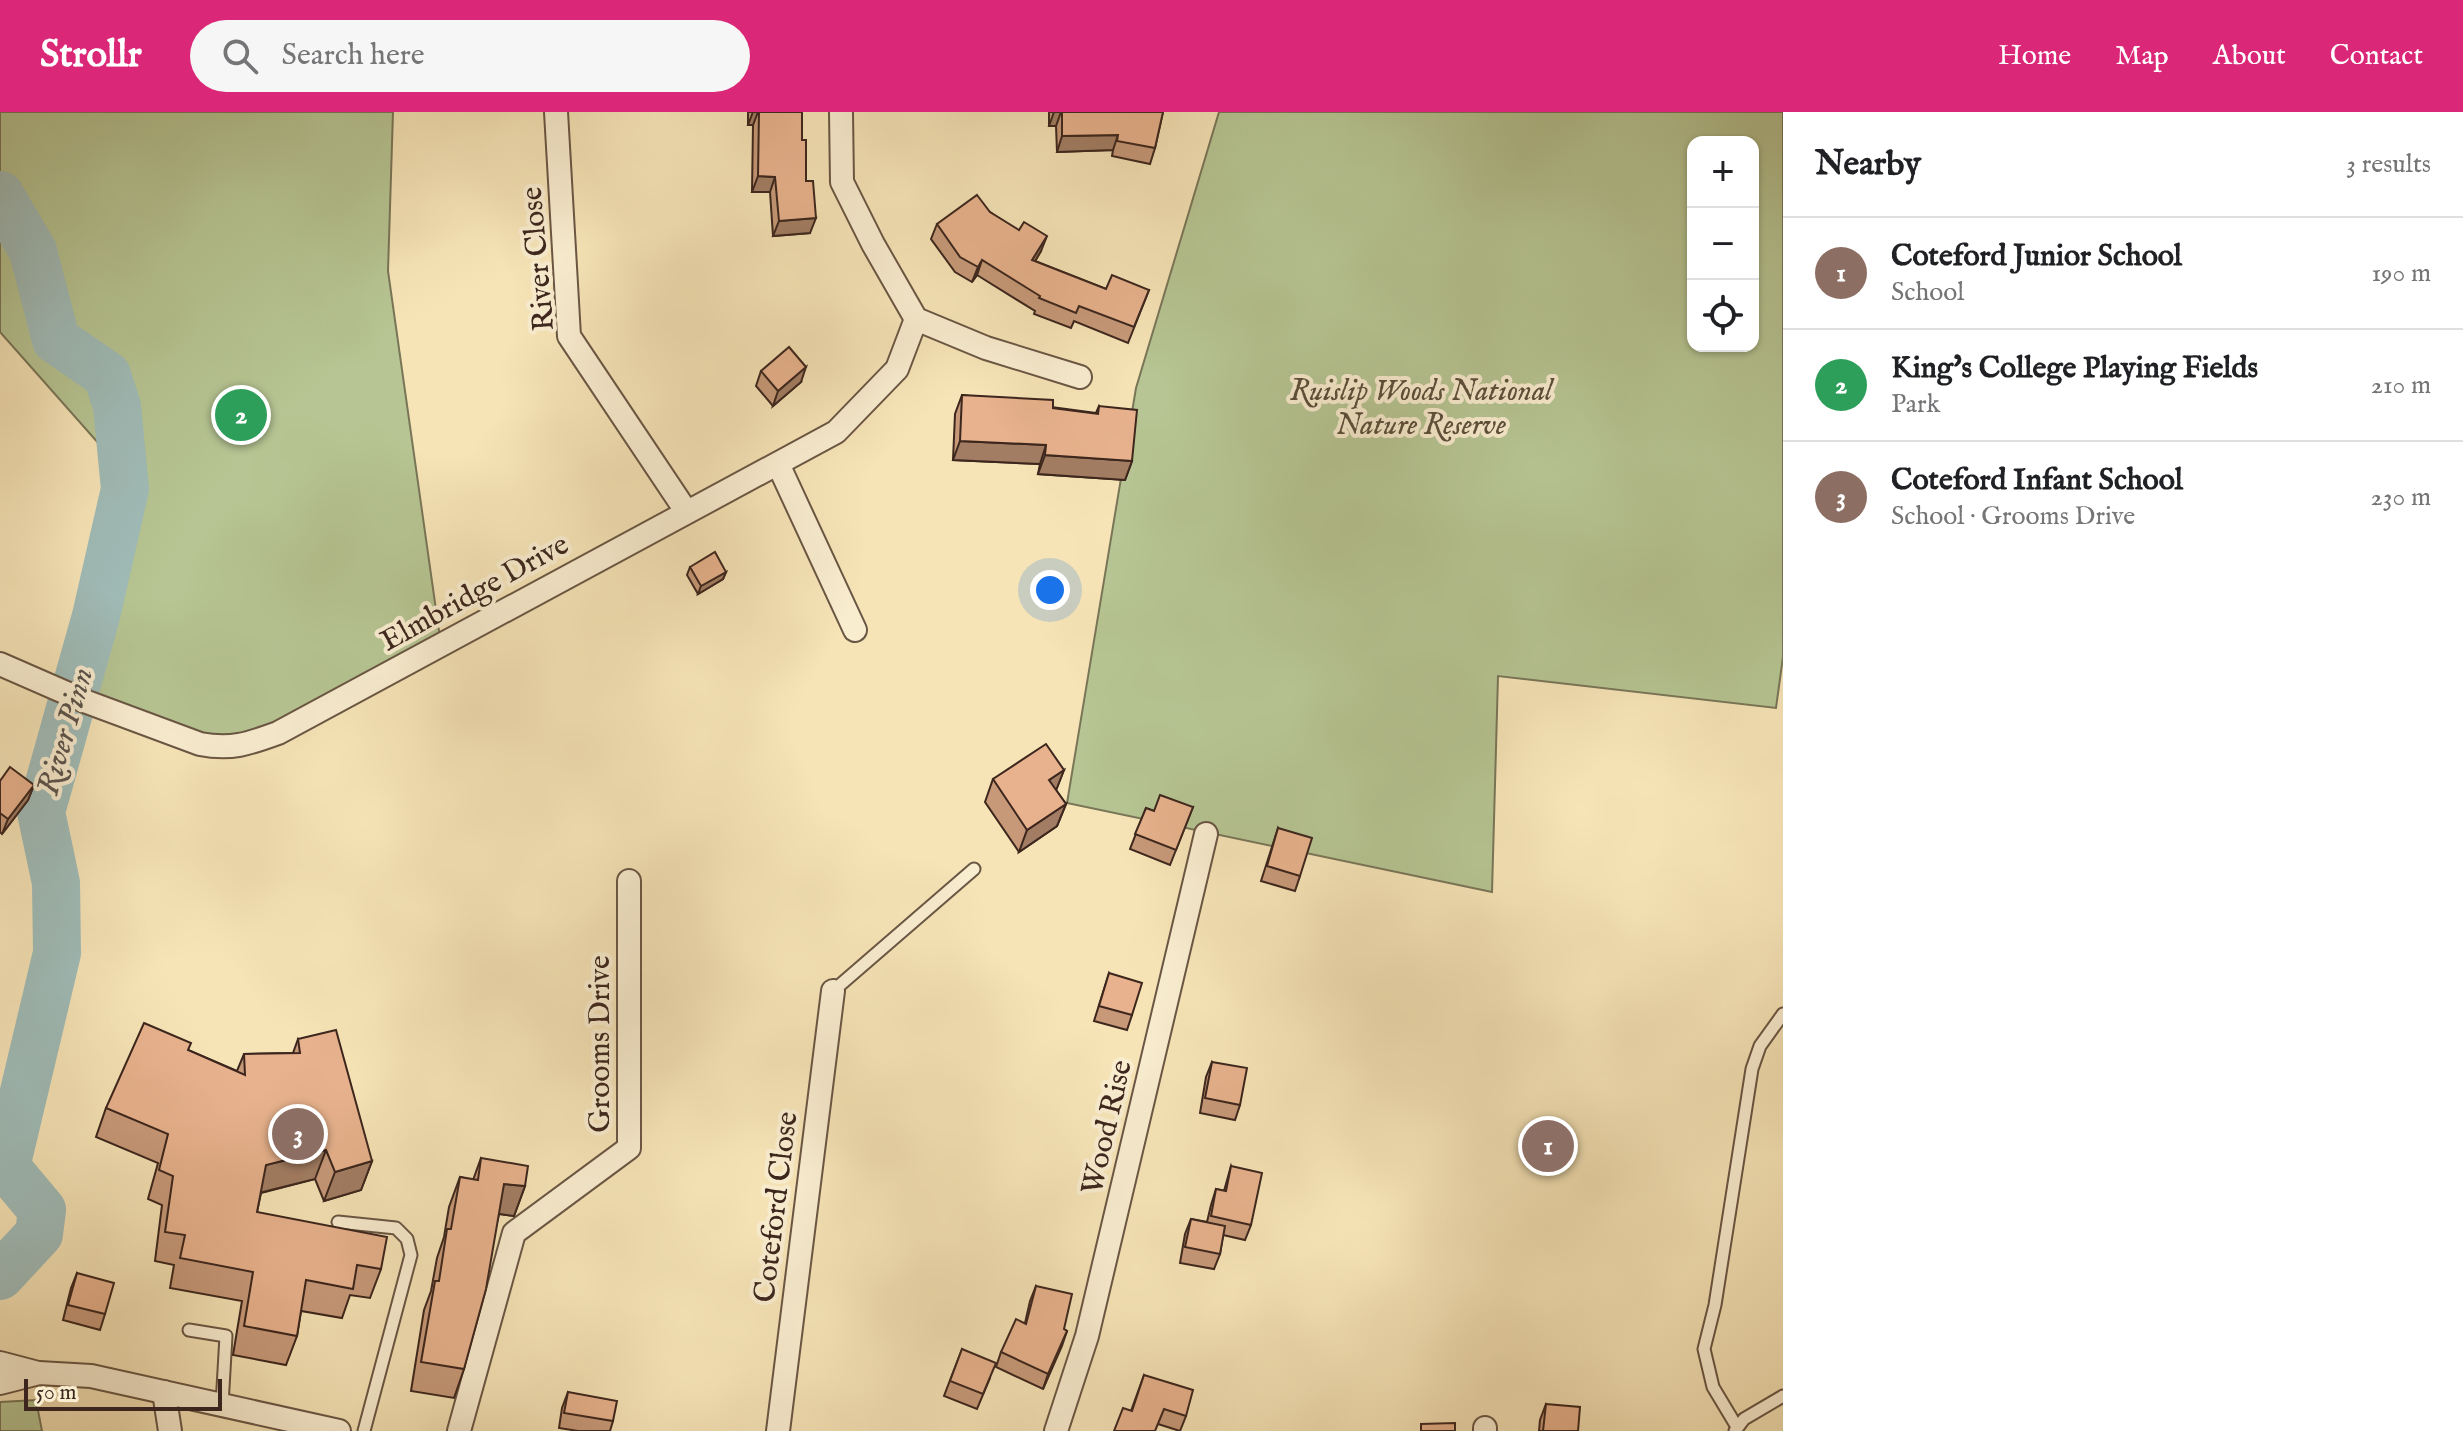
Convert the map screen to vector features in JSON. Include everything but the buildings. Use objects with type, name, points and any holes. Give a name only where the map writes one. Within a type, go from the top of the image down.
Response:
[{"type":"street","name":"River Close","points":[[556,112],[569,336],[686,511]]},
{"type":"street","points":[[841,112],[842,182],[916,319],[986,348],[1080,377]]},
{"type":"street","name":"Elmbridge Drive","points":[[0,664],[124,716],[217,747],[240,747],[265,738],[836,432],[897,369],[916,319]]},
{"type":"street","points":[[778,464],[855,630]]},
{"type":"street","name":"Wood Rise","points":[[1056,1431],[1087,1336],[1206,834]]},
{"type":"street","name":"Grooms Drive","points":[[459,1431],[514,1233],[629,1148],[629,881]]},
{"type":"street","name":"Coteford Close","points":[[778,1431],[833,991]]},
{"type":"street","points":[[0,1363],[39,1373],[91,1376],[339,1431]]},
{"type":"street","points":[[0,1383],[39,1373]]},
{"type":"street","points":[[164,1392],[170,1431]]},
{"type":"lane","points":[[833,991],[974,869]]},
{"type":"lane","points":[[1783,1014],[1760,1046],[1752,1069],[1715,1305],[1704,1349],[1713,1387],[1736,1429],[1744,1419],[1783,1396]]},
{"type":"lane","points":[[338,1222],[396,1228],[407,1239],[411,1255],[364,1431]]},
{"type":"lane","points":[[189,1330],[226,1336],[222,1405]]},
{"type":"green space","points":[[0,112],[393,112],[388,271],[441,645],[240,747],[87,702],[146,497],[0,332]]},
{"type":"green space","name":"Ruislip Woods National Nature Reserve","points":[[1219,112],[1783,112],[1783,657],[1776,708],[1498,676],[1492,892],[1067,803],[1136,388]]},
{"type":"green space","points":[[36,1400],[42,1431],[0,1431],[0,1402]]},
{"type":"waterway","name":"River Pinn","points":[[0,195],[33,251],[56,340],[107,375],[117,406],[125,489],[96,616],[41,812],[56,883],[57,953],[6,1167],[42,1210],[39,1234],[0,1276]]},
{"type":"place","name":"King's College Playing Fields","points":[[241,415]]},
{"type":"place","name":"Coteford Infant School","points":[[298,1134]]},
{"type":"place","name":"Coteford Junior School","points":[[1548,1146]]}]
